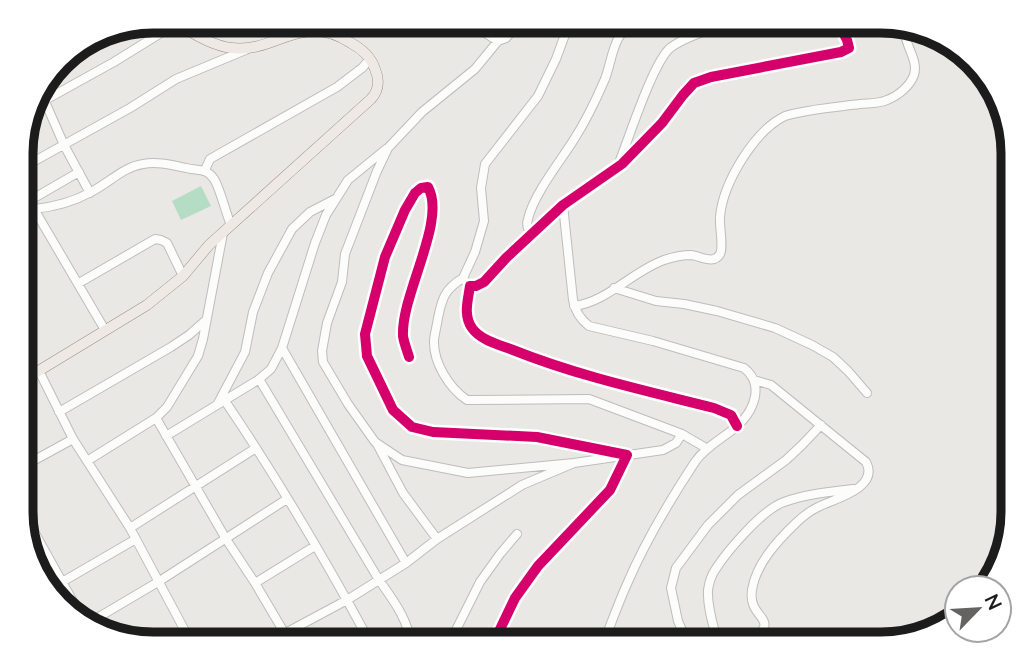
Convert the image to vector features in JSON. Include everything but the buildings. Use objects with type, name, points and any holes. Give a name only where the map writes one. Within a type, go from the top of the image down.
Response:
[{"type":"main road","points":[[197,33],[219,45],[239,48],[254,47],[296,33]]},
{"type":"main road","points":[[33,375],[147,305],[183,276],[209,245],[371,99],[379,83],[370,59],[365,52],[346,40],[327,33]]},
{"type":"street","points":[[47,97],[114,62],[159,33]]},
{"type":"street","points":[[486,33],[498,41]]},
{"type":"street","points":[[166,436],[271,369],[282,348],[326,215],[348,180],[388,148],[422,112],[475,69],[498,41],[510,33]]},
{"type":"street","points":[[566,33],[538,96],[485,164],[481,188],[484,221],[475,252],[463,278],[447,291],[441,302],[434,342],[438,360],[456,393],[467,400],[589,399],[682,434],[706,448]]},
{"type":"street","points":[[531,234],[527,223],[532,207],[592,107],[608,71],[617,38],[622,33]]},
{"type":"street","points":[[620,165],[652,80],[664,56],[683,40],[700,33]]},
{"type":"street","points":[[463,278],[470,286],[484,282],[563,205],[620,165],[662,123],[694,83],[711,77],[841,52],[849,48],[843,33]]},
{"type":"street","points":[[574,306],[596,300],[652,265],[669,258],[690,255],[711,260],[719,257],[722,250],[720,214],[724,194],[741,162],[757,141],[774,122],[785,116],[879,103],[899,93],[915,74],[914,62],[904,36]]},
{"type":"street","points":[[33,162],[176,79],[254,47]]},
{"type":"street","points":[[205,170],[210,159],[337,87],[370,59]]},
{"type":"street","points":[[44,104],[90,194]]},
{"type":"street","points":[[388,148],[345,254],[342,282],[327,323],[322,351],[323,362],[375,442],[403,493],[437,539]]},
{"type":"street","points":[[33,207],[43,208],[90,194],[125,170],[157,163],[205,170],[210,174],[217,184],[227,229],[198,356],[167,407],[156,418],[87,461]]},
{"type":"street","points":[[33,203],[79,172]]},
{"type":"street","points":[[409,357],[403,337],[404,321],[432,218],[432,194],[428,187],[415,193],[385,257],[365,334],[367,356],[393,410],[412,427],[433,432],[537,437],[627,455]]},
{"type":"street","points":[[220,403],[245,352],[253,312],[268,273],[292,229],[310,212],[337,198]]},
{"type":"street","points":[[563,205],[574,306],[589,326],[653,341],[744,368],[754,380],[756,390],[745,417],[706,448],[696,461],[660,520],[628,582],[608,631]]},
{"type":"street","points":[[33,214],[79,283],[105,330]]},
{"type":"street","points":[[79,283],[155,239],[167,243],[183,276]]},
{"type":"street","points":[[470,286],[466,308],[468,321],[474,331],[487,340],[573,372],[714,408],[731,415],[737,426]]},
{"type":"street","points":[[614,288],[656,301],[717,311],[775,328],[833,357],[867,393]]},
{"type":"street","points":[[59,412],[171,347],[206,320]]},
{"type":"street","points":[[282,348],[406,563]]},
{"type":"street","points":[[39,371],[73,439],[130,528],[185,632]]},
{"type":"street","points":[[259,379],[399,609],[409,632]]},
{"type":"street","points":[[754,380],[771,385],[821,425],[868,465],[869,476],[839,500],[820,506],[796,522],[766,558],[751,594],[755,608],[764,621],[763,631]]},
{"type":"street","points":[[220,403],[257,448],[364,632]]},
{"type":"street","points":[[156,418],[284,632]]},
{"type":"street","points":[[681,631],[671,588],[673,574],[679,562],[708,525],[738,495],[786,460],[821,425]]},
{"type":"street","points":[[375,442],[402,460],[468,473],[574,463],[663,450],[676,443],[682,434]]},
{"type":"street","points":[[33,461],[73,439]]},
{"type":"street","points":[[130,528],[257,448]]},
{"type":"street","points":[[499,632],[515,598],[538,566],[610,490],[627,455]]},
{"type":"street","points":[[289,632],[406,563],[437,539],[522,485],[574,463]]},
{"type":"street","points":[[715,631],[708,599],[709,584],[714,570],[739,540],[782,502],[856,489]]},
{"type":"street","points":[[97,618],[158,582],[287,499]]},
{"type":"street","points":[[35,534],[73,601]]},
{"type":"street","points":[[455,632],[480,582],[517,534]]},
{"type":"street","points":[[62,582],[136,539]]},
{"type":"street","points":[[255,583],[315,546]]},
{"type":"green space","points":[[201,186],[211,206],[181,220],[172,201]]},
{"type":"cycle path","points":[[737,426],[731,415],[714,408],[587,375],[485,339],[469,323],[467,307],[470,286],[484,282],[563,205],[622,164],[662,123],[694,83],[711,77],[841,52],[849,48],[843,33]]},
{"type":"cycle path","points":[[409,357],[403,336],[404,319],[432,219],[432,201],[428,187],[415,193],[405,210],[385,257],[365,334],[367,356],[393,410],[412,427],[433,432],[537,437],[627,455],[610,490],[538,566],[515,598],[499,632]]}]
